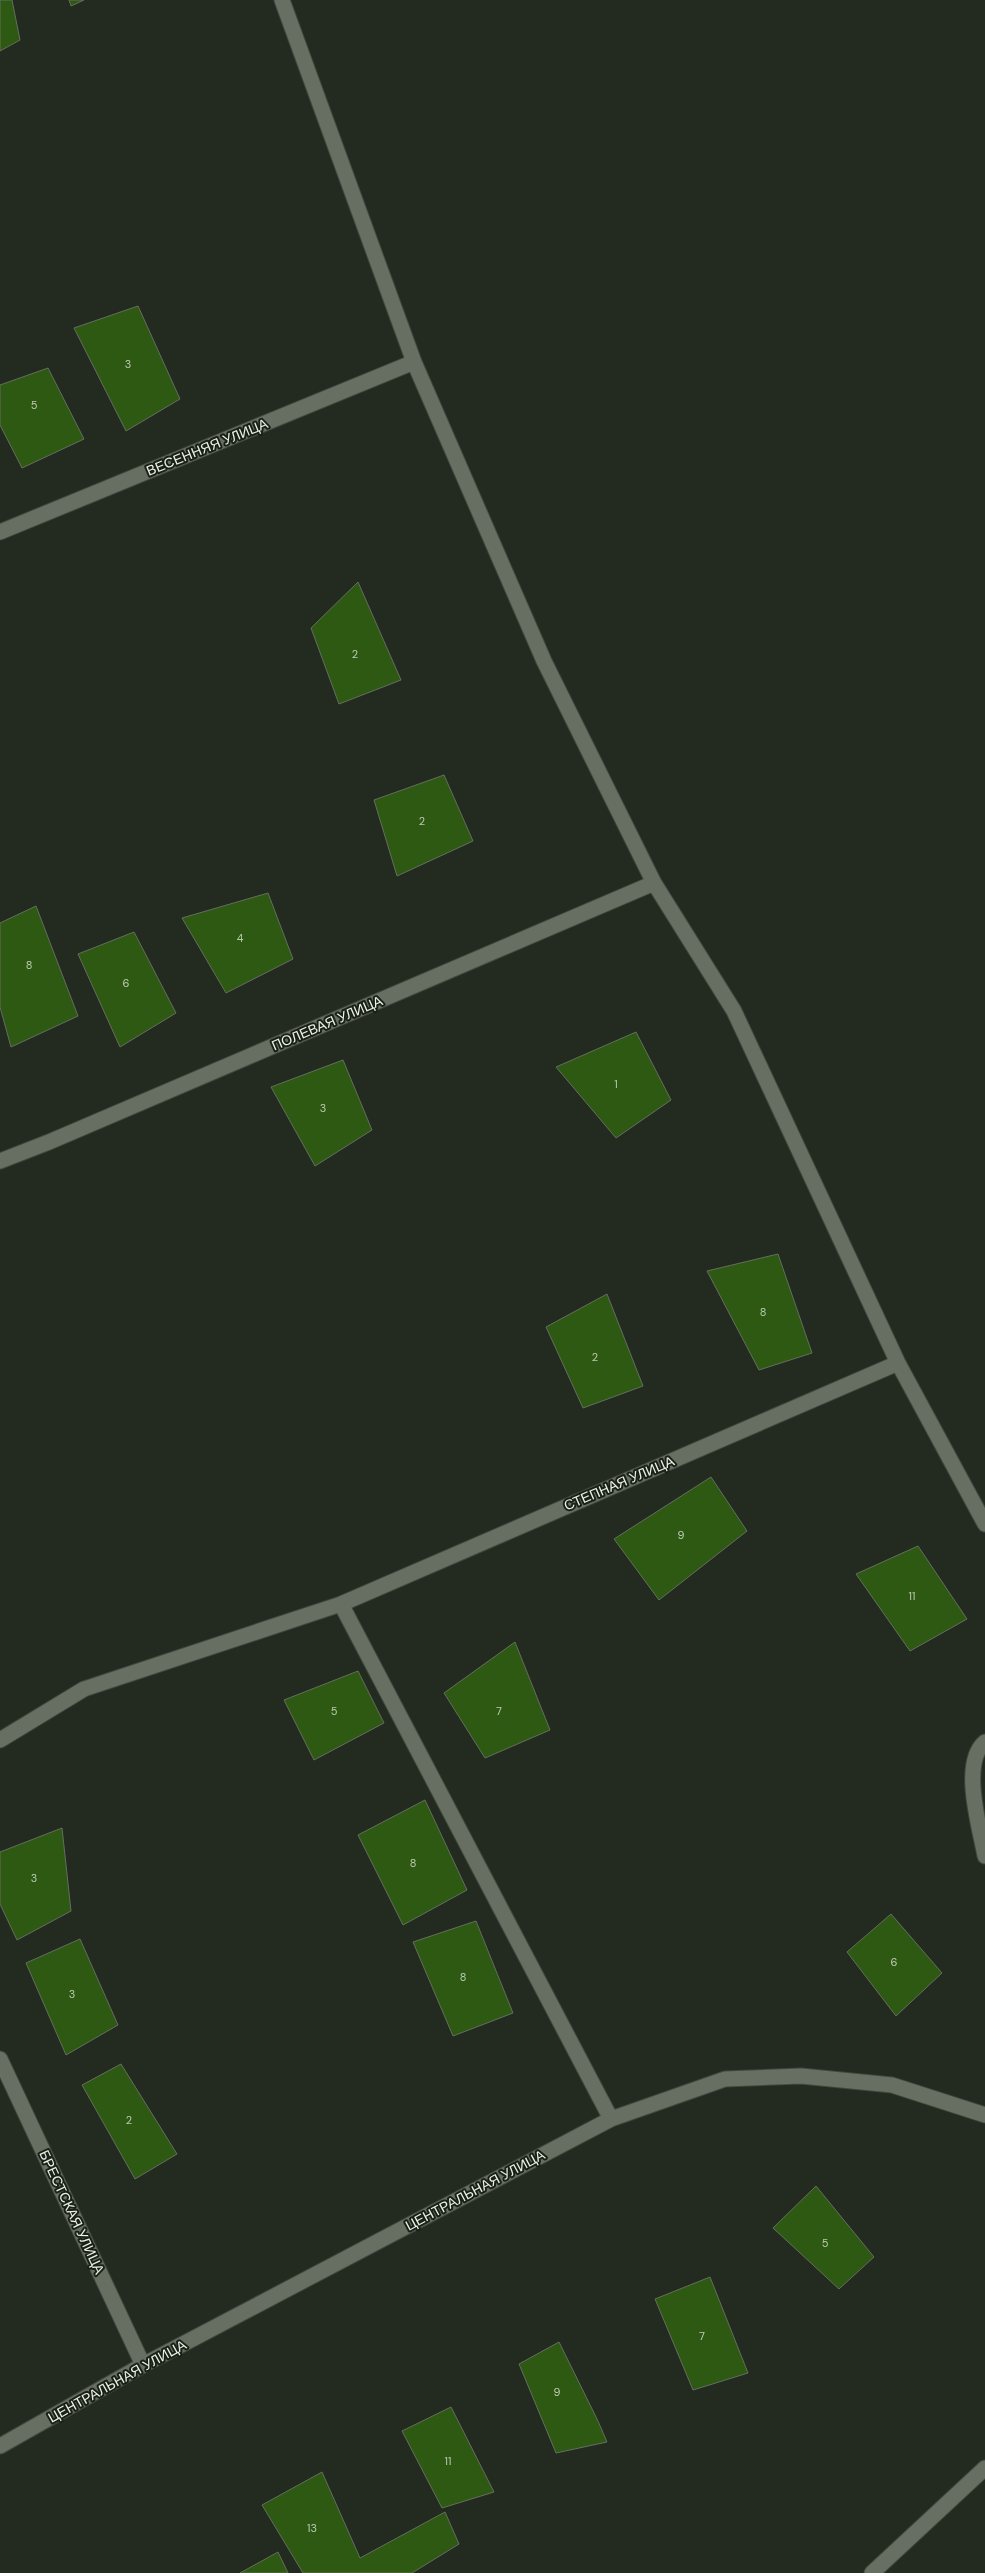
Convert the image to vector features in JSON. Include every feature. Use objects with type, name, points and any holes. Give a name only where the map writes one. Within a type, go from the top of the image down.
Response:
[{"type":"street","points":[[282,0],[414,362],[544,662],[654,883],[734,1011],[898,1363],[985,1524]]},
{"type":"street","name":"ВЕСЕННЯЯ УЛИЦА","points":[[0,532],[414,362]]},
{"type":"street","name":"ПОЛЕВАЯ УЛИЦА","points":[[0,1161],[49,1142],[654,883]]},
{"type":"street","name":"СТЕПНАЯ УЛИЦА","points":[[0,1740],[84,1689],[341,1604],[898,1363]]},
{"type":"street","points":[[341,1604],[610,2119]]},
{"type":"street","points":[[985,1742],[972,1766],[974,1798],[985,1856]]},
{"type":"street","name":"БРЕСТСКАЯ УЛИЦА","points":[[0,2059],[143,2365]]},
{"type":"street","name":"ЦЕНТРАЛЬНАЯ УЛИЦА","points":[[0,2446],[143,2365],[610,2119],[725,2079],[801,2076],[892,2085],[985,2115]]},
{"type":"street","points":[[872,2573],[985,2468]]},
{"type":"building","points":[[0,0],[12,0],[20,40],[0,51]]},
{"type":"building","points":[[69,0],[84,0],[71,6]]},
{"type":"building","points":[[138,306],[180,399],[126,431],[74,328]]},
{"type":"building","points":[[48,368],[84,439],[22,468],[0,425],[0,385]]},
{"type":"building","points":[[358,582],[401,680],[339,704],[311,628]]},
{"type":"building","points":[[444,775],[473,841],[397,876],[374,800]]},
{"type":"building","points":[[268,893],[293,959],[226,993],[182,918]]},
{"type":"building","points":[[36,906],[78,1016],[11,1047],[0,1007],[0,923]]},
{"type":"building","points":[[134,932],[176,1013],[120,1047],[78,954]]},
{"type":"building","points":[[636,1032],[671,1100],[616,1138],[556,1067]]},
{"type":"building","points":[[343,1060],[372,1130],[315,1166],[271,1087]]},
{"type":"building","points":[[778,1254],[812,1353],[759,1370],[707,1271]]},
{"type":"building","points":[[607,1294],[643,1386],[583,1408],[546,1327]]},
{"type":"building","points":[[711,1477],[747,1531],[659,1600],[614,1539]]},
{"type":"building","points":[[918,1546],[967,1619],[910,1651],[856,1574]]},
{"type":"building","points":[[515,1642],[550,1730],[485,1758],[444,1693]]},
{"type":"building","points":[[358,1671],[384,1723],[314,1760],[284,1700]]},
{"type":"building","points":[[425,1800],[467,1890],[403,1925],[358,1835]]},
{"type":"building","points":[[62,1828],[71,1911],[17,1940],[0,1904],[0,1852]]},
{"type":"building","points":[[891,1914],[942,1973],[896,2016],[847,1952]]},
{"type":"building","points":[[476,1921],[513,2013],[453,2036],[413,1942]]},
{"type":"building","points":[[80,1939],[118,2025],[66,2055],[26,1963]]},
{"type":"building","points":[[121,2064],[177,2154],[135,2179],[82,2085]]},
{"type":"building","points":[[816,2186],[874,2257],[839,2289],[773,2228]]},
{"type":"building","points":[[710,2277],[748,2373],[693,2390],[655,2299]]},
{"type":"building","points":[[559,2342],[607,2442],[556,2453],[519,2364]]},
{"type":"building","points":[[451,2407],[494,2492],[442,2508],[402,2431]]},
{"type":"building","points":[[322,2472],[360,2558],[445,2512],[459,2544],[412,2573],[303,2573],[262,2505]]},
{"type":"building","points":[[278,2552],[288,2573],[240,2573]]}]
